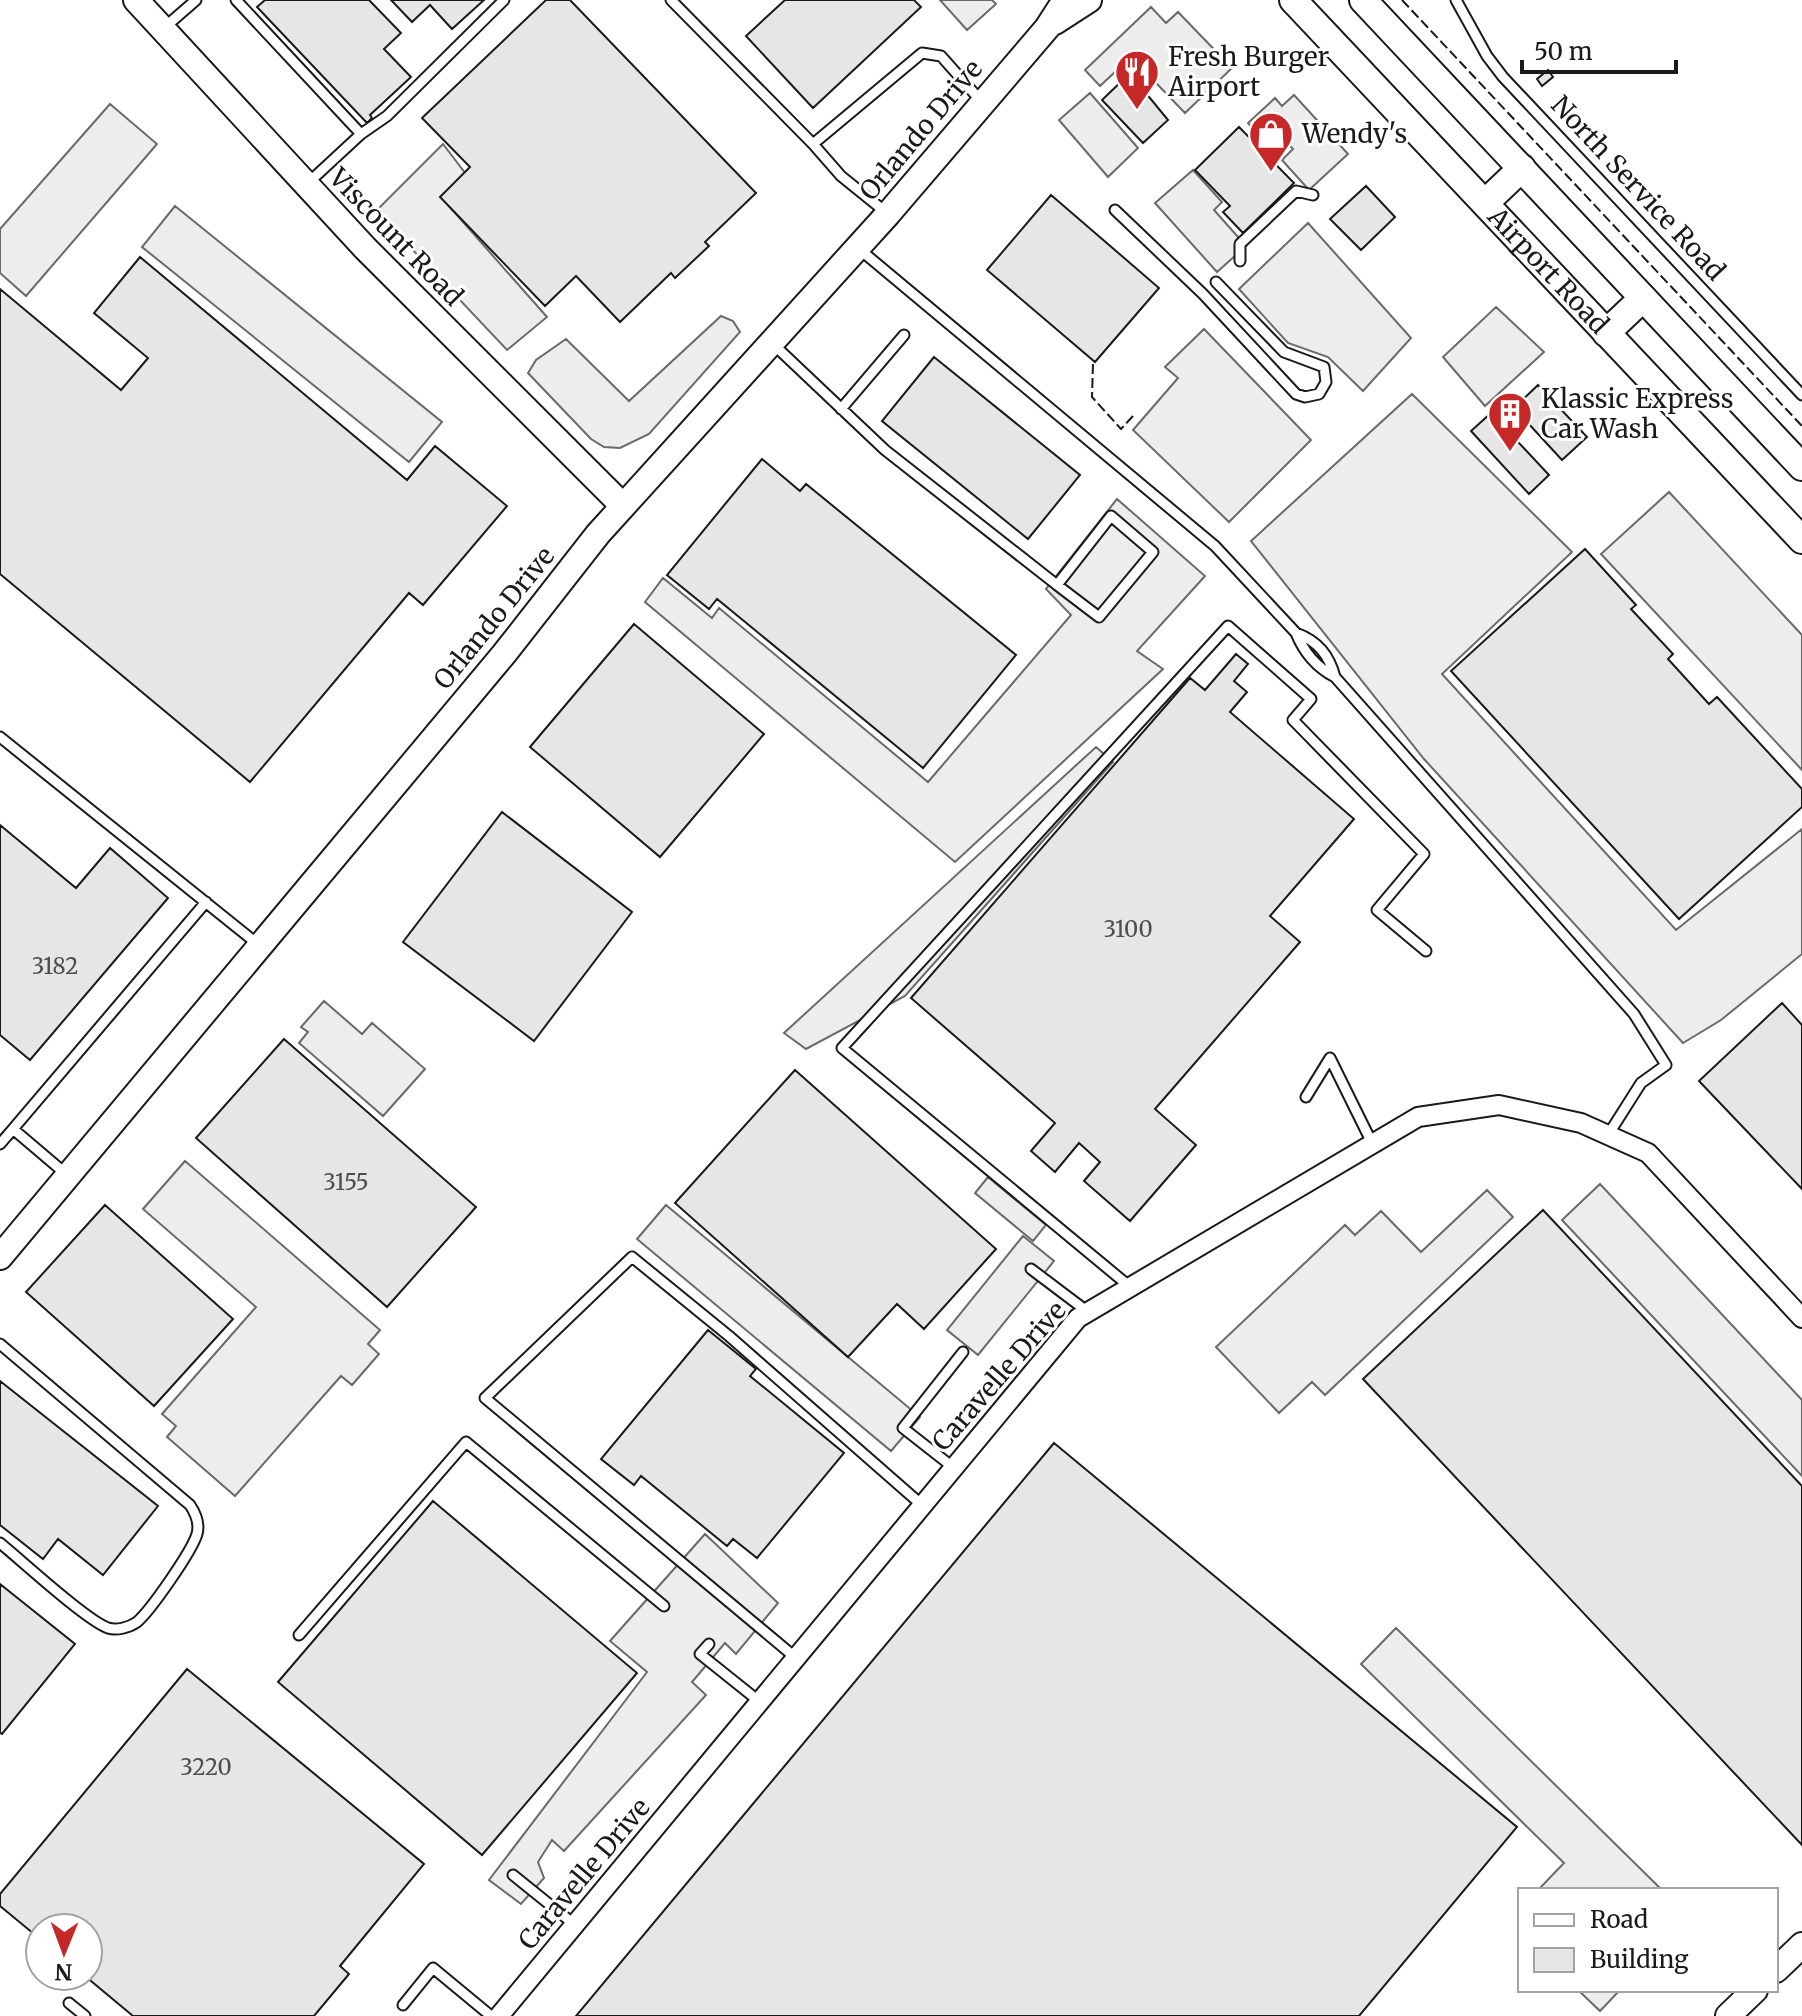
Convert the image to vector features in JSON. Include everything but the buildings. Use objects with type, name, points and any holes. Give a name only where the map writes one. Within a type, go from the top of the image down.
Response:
[{"type":"main road","name":"Airport Road","points":[[1293,0],[1802,540]]},
{"type":"main road","name":"Airport Road","points":[[1363,0],[1802,467]]},
{"type":"main road","points":[[1485,203],[1522,168]]},
{"type":"main road","points":[[1606,333],[1643,298]]},
{"type":"street","name":"Viscount Road","points":[[136,0],[365,248],[623,506]]},
{"type":"street","name":"Orlando Drive","points":[[0,1257],[623,506],[888,214],[981,101],[1047,28],[1065,0]]},
{"type":"street","name":"Orlando Drive","points":[[1047,28],[1089,0]]},
{"type":"street","name":"Caravelle Drive","points":[[499,2016],[1078,1318],[1129,1286],[1164,1270],[1418,1117],[1499,1105],[1581,1123],[1648,1153],[1802,1318]]},
{"type":"street","points":[[1778,1968],[1802,1945]]},
{"type":"street","points":[[1728,2016],[1753,1992]]},
{"type":"lane","points":[[163,29],[196,0]]},
{"type":"lane","points":[[236,0],[361,134]]},
{"type":"lane","points":[[306,184],[361,134],[387,116],[504,0]]},
{"type":"lane","points":[[671,0],[841,176],[888,214]]},
{"type":"lane","name":"North Service Road","points":[[1456,0],[1487,56],[1503,77],[1802,395]]},
{"type":"lane","points":[[813,144],[922,53],[941,56],[981,101]]},
{"type":"lane","points":[[1240,261],[1240,244],[1296,191],[1313,195]]},
{"type":"lane","points":[[1115,210],[1203,294],[1296,394],[1305,397],[1319,394],[1326,382],[1324,367],[1284,352],[1216,282]]},
{"type":"lane","points":[[858,248],[1215,546],[1296,633],[1303,649],[1321,670],[1335,677],[1634,1014],[1666,1065],[1641,1083],[1608,1135]]},
{"type":"lane","points":[[841,409],[904,335]]},
{"type":"lane","points":[[772,343],[885,450],[1057,585],[1099,617],[1153,552],[1111,516],[1057,585]]},
{"type":"lane","points":[[1129,1286],[842,1048],[1228,626],[1311,699],[1293,720],[1424,854],[1377,910],[1426,951]]},
{"type":"lane","points":[[0,737],[260,946]]},
{"type":"lane","points":[[0,1144],[206,902]]},
{"type":"lane","points":[[1306,1097],[1330,1058],[1373,1145]]},
{"type":"lane","points":[[13,1129],[68,1176]]},
{"type":"lane","points":[[796,1658],[485,1398],[632,1257],[729,1336],[923,1506]]},
{"type":"lane","points":[[1031,1269],[1088,1312]]},
{"type":"lane","points":[[0,1344],[190,1505],[197,1517],[197,1535],[166,1587],[136,1623],[120,1629],[107,1628],[0,1543]]},
{"type":"lane","points":[[954,1468],[903,1428],[963,1352]]},
{"type":"lane","points":[[299,1635],[466,1442],[664,1606]]},
{"type":"lane","points":[[709,1644],[700,1654],[760,1702]]},
{"type":"lane","points":[[513,1875],[575,1925]]},
{"type":"lane","points":[[403,2005],[433,1968],[491,2016]]},
{"type":"lane","points":[[69,2003],[85,2016]]},
{"type":"shaded area","points":[[940,0],[992,0],[996,4],[967,30]]},
{"type":"shaded area","points":[[1151,7],[1166,23],[1178,12],[1232,68],[1185,113],[1131,57],[1100,86],[1085,70]]},
{"type":"shaded area","points":[[1090,93],[1138,148],[1108,177],[1059,120]]},
{"type":"shaded area","points":[[1294,95],[1348,154],[1309,190],[1282,160],[1293,149],[1285,141],[1273,151],[1248,123],[1275,98],[1282,106]]},
{"type":"shaded area","points":[[110,104],[157,144],[26,296],[0,273],[0,229]]},
{"type":"shaded area","points":[[443,144],[472,182],[448,205],[547,317],[507,350],[376,211]]},
{"type":"shaded area","points":[[1193,170],[1222,202],[1214,210],[1246,246],[1217,272],[1155,203]]},
{"type":"shaded area","points":[[175,206],[442,422],[409,462],[142,247]]},
{"type":"shaded area","points":[[1308,223],[1411,338],[1363,391],[1328,357],[1288,343],[1239,289]]},
{"type":"shaded area","points":[[1496,307],[1544,352],[1485,406],[1443,357]]},
{"type":"shaded area","points":[[721,316],[733,321],[740,332],[649,434],[620,448],[604,447],[591,439],[528,373],[536,360],[566,339],[629,401]]},
{"type":"shaded area","points":[[1204,329],[1311,440],[1229,522],[1133,430],[1178,378],[1165,367]]},
{"type":"shaded area","points":[[1412,394],[1572,552],[1442,674],[1676,930],[1802,829],[1802,954],[1721,1020],[1683,1043],[1424,759],[1251,541]]},
{"type":"shaded area","points":[[1669,492],[1802,635],[1802,770],[1601,554]]},
{"type":"shaded area","points":[[1117,499],[1205,576],[1137,651],[1163,669],[955,862],[645,602],[663,578],[712,618],[719,608],[928,782],[1071,615],[1046,589]]},
{"type":"shaded area","points":[[1096,747],[1113,762],[905,996],[806,1049],[784,1033]]},
{"type":"shaded area","points":[[324,1001],[362,1034],[372,1023],[425,1069],[383,1116],[299,1043],[308,1032],[301,1027]]},
{"type":"shaded area","points":[[185,1161],[380,1330],[368,1344],[379,1354],[352,1385],[341,1376],[235,1496],[167,1437],[176,1426],[162,1414],[256,1307],[143,1209]]},
{"type":"shaded area","points":[[988,1177],[1046,1225],[1033,1241],[975,1193]]},
{"type":"shaded area","points":[[1600,1184],[1802,1400],[1802,1476],[1562,1220]]},
{"type":"shaded area","points":[[1487,1190],[1513,1217],[1325,1395],[1312,1382],[1279,1413],[1216,1347],[1345,1225],[1355,1235],[1381,1211],[1421,1252]]},
{"type":"shaded area","points":[[666,1205],[920,1417],[891,1451],[637,1239]]},
{"type":"shaded area","points":[[1023,1236],[1054,1261],[978,1355],[947,1330]]},
{"type":"shaded area","points":[[705,1534],[778,1603],[736,1654],[725,1643],[692,1682],[706,1695],[564,1851],[552,1840],[538,1862],[544,1878],[521,1904],[489,1880],[647,1672],[610,1641]]},
{"type":"shaded area","points":[[1396,1628],[1660,1888],[1540,1888],[1564,1863],[1361,1664]]},
{"type":"shaded area","points":[[1580,1992],[1618,1992],[1600,2011]]},
{"type":"fence","points":[[1402,0],[1802,426]]},
{"type":"fence","points":[[1093,364],[1092,397],[1121,429],[1133,416]]},
{"type":"place","name":"Fresh Burger Airport","points":[[1137,111]]},
{"type":"place","name":"Wendy's","points":[[1271,173]]},
{"type":"place","name":"Klassic Express Car Wash","points":[[1510,453]]}]
